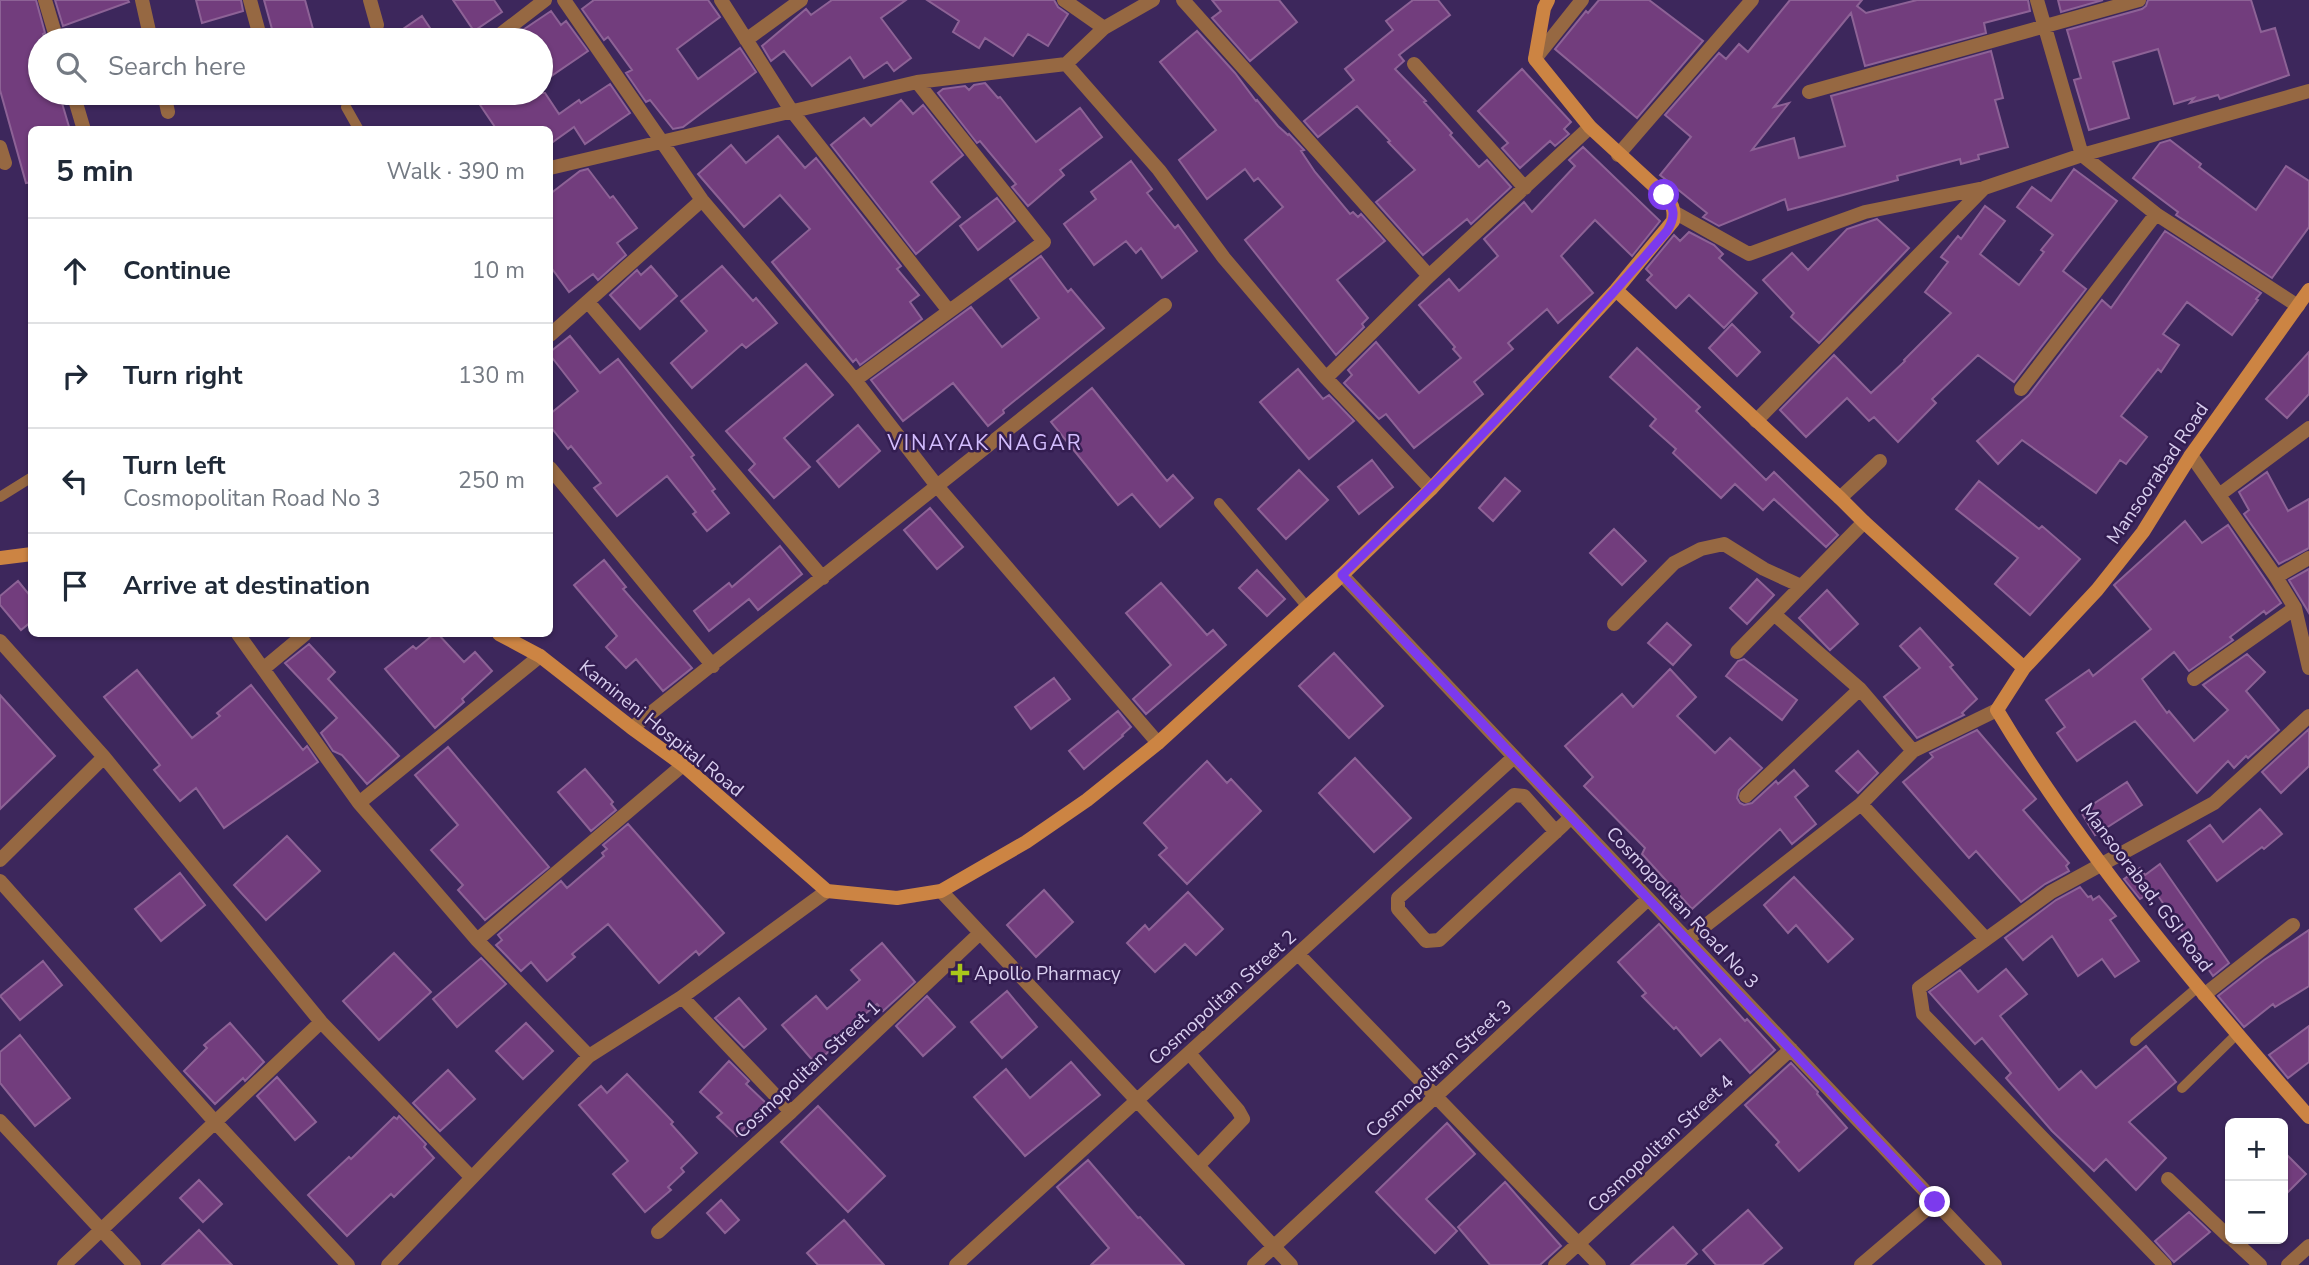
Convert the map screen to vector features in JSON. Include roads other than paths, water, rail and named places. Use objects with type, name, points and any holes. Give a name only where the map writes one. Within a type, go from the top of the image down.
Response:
[{"type":"street","points":[[45,0],[53,28]]},
{"type":"street","points":[[142,0],[149,28]]},
{"type":"street","points":[[250,0],[258,28]]},
{"type":"street","points":[[370,0],[377,25]]},
{"type":"street","points":[[508,28],[545,0]]},
{"type":"street","points":[[564,0],[702,200],[856,380],[937,486],[1158,743]]},
{"type":"street","points":[[721,0],[791,110],[949,311]]},
{"type":"street","points":[[747,40],[801,0]]},
{"type":"street","points":[[1064,0],[1104,28]]},
{"type":"street","points":[[553,167],[917,82],[1066,64],[1104,28],[1153,0]]},
{"type":"street","points":[[1183,0],[1429,276]]},
{"type":"street","points":[[1535,59],[1583,0]]},
{"type":"street","points":[[1618,155],[1752,0]]},
{"type":"street","points":[[2037,0],[2082,155],[2157,214],[2298,306]]},
{"type":"street","points":[[1809,92],[2139,0]]},
{"type":"street","points":[[388,1265],[589,1056],[682,997],[827,891],[897,898],[941,891],[1087,800],[1158,743],[1342,575],[1431,489],[1616,290],[1667,231],[1673,221],[1672,204],[1590,127],[1535,59],[1543,3]]},
{"type":"street","points":[[1066,64],[1159,170],[1224,258],[1326,378],[1431,489]]},
{"type":"street","points":[[1413,64],[1525,188]]},
{"type":"street","points":[[856,380],[1044,242],[917,82]]},
{"type":"street","points":[[1674,212],[1749,254],[1865,212],[1984,188],[2082,155],[2309,90]]},
{"type":"street","points":[[77,105],[83,126]]},
{"type":"street","points":[[167,105],[169,112]]},
{"type":"street","points":[[1326,378],[1429,276],[1590,127]]},
{"type":"street","points":[[0,147],[5,163]]},
{"type":"street","points":[[1756,421],[1984,188]]},
{"type":"street","points":[[553,332],[702,200]]},
{"type":"street","points":[[2021,389],[2157,214]]},
{"type":"street","points":[[1616,290],[2024,668],[1997,710],[1913,751],[1861,804],[1687,940]]},
{"type":"street","name":"Mansoorabad Road","points":[[2024,668],[2097,590],[2135,542],[2191,455],[2309,290]]},
{"type":"street","points":[[588,302],[822,578]]},
{"type":"street","points":[[632,729],[1165,305]]},
{"type":"street","points":[[2219,495],[2309,428]]},
{"type":"street","points":[[2191,455],[2295,608],[2309,668]]},
{"type":"street","points":[[1840,498],[1880,461]]},
{"type":"street","points":[[553,472],[713,666]]},
{"type":"street","points":[[1737,652],[1864,522]]},
{"type":"street","points":[[1614,624],[1674,563],[1701,549],[1724,544],[1764,569],[1801,586]]},
{"type":"street","points":[[0,558],[28,554]]},
{"type":"street","points":[[2276,577],[2309,558]]},
{"type":"street","name":"Cosmopolitan Road No 3","points":[[1342,575],[1995,1265]]},
{"type":"street","points":[[2194,679],[2295,608]]},
{"type":"street","points":[[1774,614],[1860,688],[1913,751]]},
{"type":"street","points":[[240,637],[359,803],[477,940],[589,1056]]},
{"type":"street","points":[[263,669],[301,637]]},
{"type":"street","name":"Kamineni Hospital Road","points":[[505,637],[540,656],[632,729],[683,765],[827,891]]},
{"type":"street","points":[[0,642],[104,757],[321,1022],[471,1177]]},
{"type":"street","points":[[359,803],[540,656]]},
{"type":"street","points":[[1746,796],[1860,688]]},
{"type":"street","name":"Mansoorabad, GSI Road","points":[[1997,710],[2020,748],[2102,863],[2201,991],[2309,1116]]},
{"type":"street","points":[[2165,1265],[1923,1014],[1919,988],[2051,892],[2214,803],[2309,716]]},
{"type":"street","points":[[0,860],[104,757]]},
{"type":"street","name":"Cosmopolitan Street 2","points":[[956,1265],[1514,757]]},
{"type":"street","points":[[477,940],[683,765]]},
{"type":"street","points":[[1556,832],[1524,796],[1514,795],[1398,898],[1398,909],[1426,941],[1439,940],[1556,832],[1571,817]]},
{"type":"street","points":[[1861,804],[1986,939]]},
{"type":"street","points":[[0,881],[216,1123],[348,1265]]},
{"type":"street","points":[[941,891],[1291,1265]]},
{"type":"street","name":"Cosmopolitan Street 3","points":[[1254,1265],[1648,899]]},
{"type":"street","points":[[2201,991],[2293,925]]},
{"type":"street","name":"Cosmopolitan Street 1","points":[[658,1232],[791,1112],[980,933]]},
{"type":"street","points":[[1298,954],[1600,1265]]},
{"type":"street","points":[[682,997],[791,1112]]},
{"type":"street","points":[[64,1265],[321,1022]]},
{"type":"street","name":"Cosmopolitan Street 4","points":[[1555,1265],[1791,1049]]},
{"type":"street","points":[[1189,1053],[1243,1119],[1198,1166]]},
{"type":"street","points":[[0,1121],[134,1265]]},
{"type":"street","points":[[2168,1179],[2225,1232]]},
{"type":"street","points":[[1861,1265],[1935,1202]]},
{"type":"street","points":[[2237,1244],[2260,1265]]},
{"type":"street","points":[[2288,1265],[2309,1246]]},
{"type":"lane","points":[[346,107],[357,126]]},
{"type":"lane","points":[[0,497],[28,480]]},
{"type":"lane","points":[[1219,503],[1307,607]]},
{"type":"lane","points":[[2135,1041],[2201,991]]},
{"type":"lane","points":[[2182,1088],[2237,1034]]},
{"type":"place","name":"Apollo Pharmacy","points":[[960,973]]},
{"type":"district","name":"VINAYAK NAGAR","points":[[985,443]]}]
